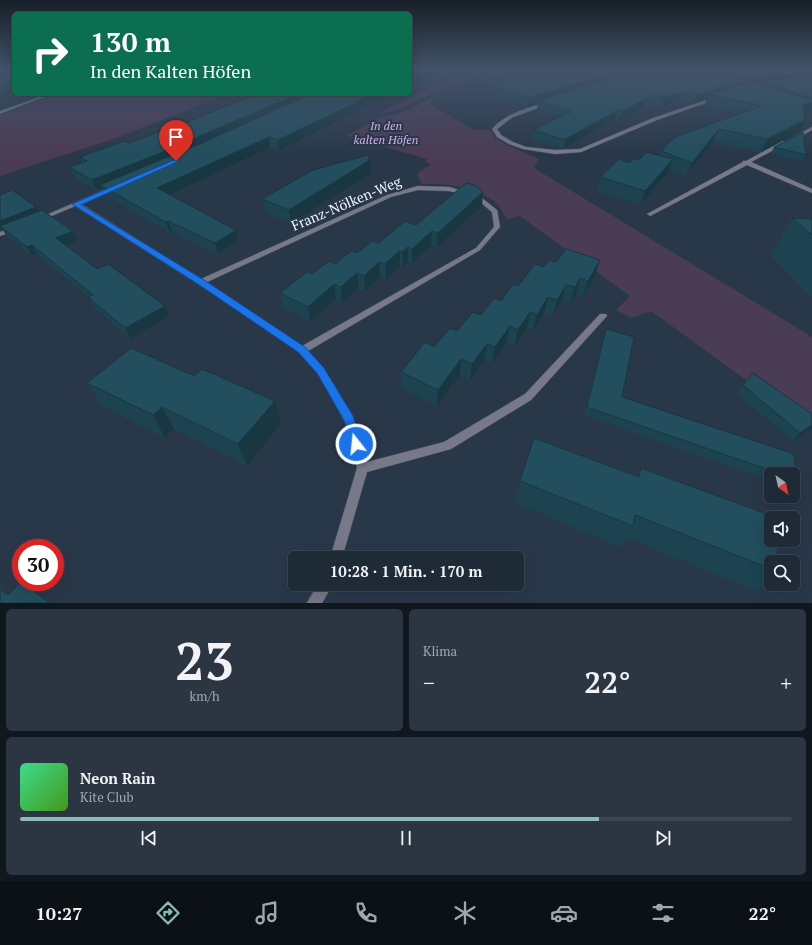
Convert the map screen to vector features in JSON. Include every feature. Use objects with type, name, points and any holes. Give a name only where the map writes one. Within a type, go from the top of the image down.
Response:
[{"type":"street","points":[[557,100],[515,115],[500,123],[494,129],[499,136],[511,143],[525,148],[555,152],[581,150],[654,119],[719,98]]},
{"type":"street","points":[[650,214],[745,162],[812,128]]},
{"type":"street","points":[[745,162],[812,191]]},
{"type":"street","points":[[34,221],[119,186]]},
{"type":"street","name":"Franz-Nölken-Weg","points":[[201,282],[389,196],[418,188],[449,189],[476,196],[495,211],[497,228],[478,249],[302,350]]},
{"type":"street","points":[[76,204],[201,282],[302,350],[320,370],[349,420],[363,468],[338,551]]},
{"type":"street","points":[[0,234],[21,226]]},
{"type":"street","points":[[363,468],[448,446],[528,397],[603,316]]},
{"type":"street","points":[[314,603],[322,591]]},
{"type":"green space","points":[[45,98],[217,98],[116,138],[0,176],[0,115]]},
{"type":"green space","points":[[410,98],[423,98],[394,111],[378,114]]},
{"type":"green space","name":"In den kalten Höfen","points":[[432,98],[430,103],[434,106],[473,130],[490,130],[495,138],[505,144],[539,159],[534,168],[812,337],[812,428],[651,311],[632,318],[616,310],[630,296],[520,216],[507,219],[499,206],[492,200],[473,190],[442,184],[422,184],[417,174],[431,164],[425,162],[427,159],[347,136],[377,118],[401,113]]},
{"type":"building","points":[[246,98],[288,98],[158,154],[92,180],[69,167],[87,161],[80,157],[124,141],[129,143],[166,129],[168,130]]},
{"type":"building","points":[[302,98],[364,98],[278,140],[269,137],[157,188],[236,230],[215,243],[168,221],[166,222],[100,185],[204,142]]},
{"type":"building","points":[[548,98],[648,98],[622,111],[618,110],[566,139],[561,139],[533,130],[572,111],[539,101]]},
{"type":"building","points":[[726,98],[806,98],[812,100],[812,102],[803,105],[805,120],[767,139],[719,129],[692,163],[661,151],[675,137],[761,106]]},
{"type":"building","points":[[803,132],[806,155],[774,147]]},
{"type":"building","points":[[646,152],[673,159],[645,191],[600,177],[619,159],[630,163],[634,158],[639,160]]},
{"type":"building","points":[[368,155],[370,160],[289,210],[262,199],[313,170]]},
{"type":"building","points":[[466,183],[475,185],[483,192],[438,233],[432,231],[412,249],[408,247],[402,252],[400,251],[385,264],[379,262],[364,276],[357,273],[341,287],[334,284],[308,307],[280,293],[307,272],[312,274],[329,261],[335,264],[351,251],[357,253],[372,241],[379,243],[405,221],[416,225]]},
{"type":"building","points":[[12,190],[36,207],[0,221],[0,195]]},
{"type":"building","points":[[42,210],[73,231],[56,238],[97,269],[108,264],[165,306],[125,328],[88,297],[93,295],[32,245],[27,247],[0,226]]},
{"type":"building","points":[[792,218],[812,219],[812,235]]},
{"type":"building","points":[[566,249],[600,260],[588,281],[580,278],[575,287],[566,285],[557,300],[548,297],[537,315],[530,312],[518,330],[510,326],[495,347],[487,344],[472,364],[461,359],[438,390],[401,372],[425,342],[434,347],[450,328],[457,331],[473,312],[481,315],[494,298],[501,301],[513,284],[518,286],[535,264],[544,267],[549,260],[556,262]]},
{"type":"building","points":[[606,329],[634,337],[622,397],[794,454],[796,467],[764,468],[587,407]]},
{"type":"building","points":[[131,348],[194,376],[202,369],[275,401],[238,444],[162,407],[153,415],[87,383]]},
{"type":"building","points":[[753,373],[812,414],[812,425],[800,433],[743,385]]},
{"type":"building","points":[[534,438],[639,477],[641,468],[764,513],[764,547],[777,547],[778,555],[764,555],[764,566],[635,515],[633,526],[520,481]]},
{"type":"building","points":[[0,589],[8,595],[12,591],[33,591],[50,603],[0,603]]},
{"type":"waterway","points":[[0,113],[40,98]]},
{"type":"route","points":[[176,161],[76,204],[201,282],[302,350],[320,370],[349,420],[356,444]]}]
